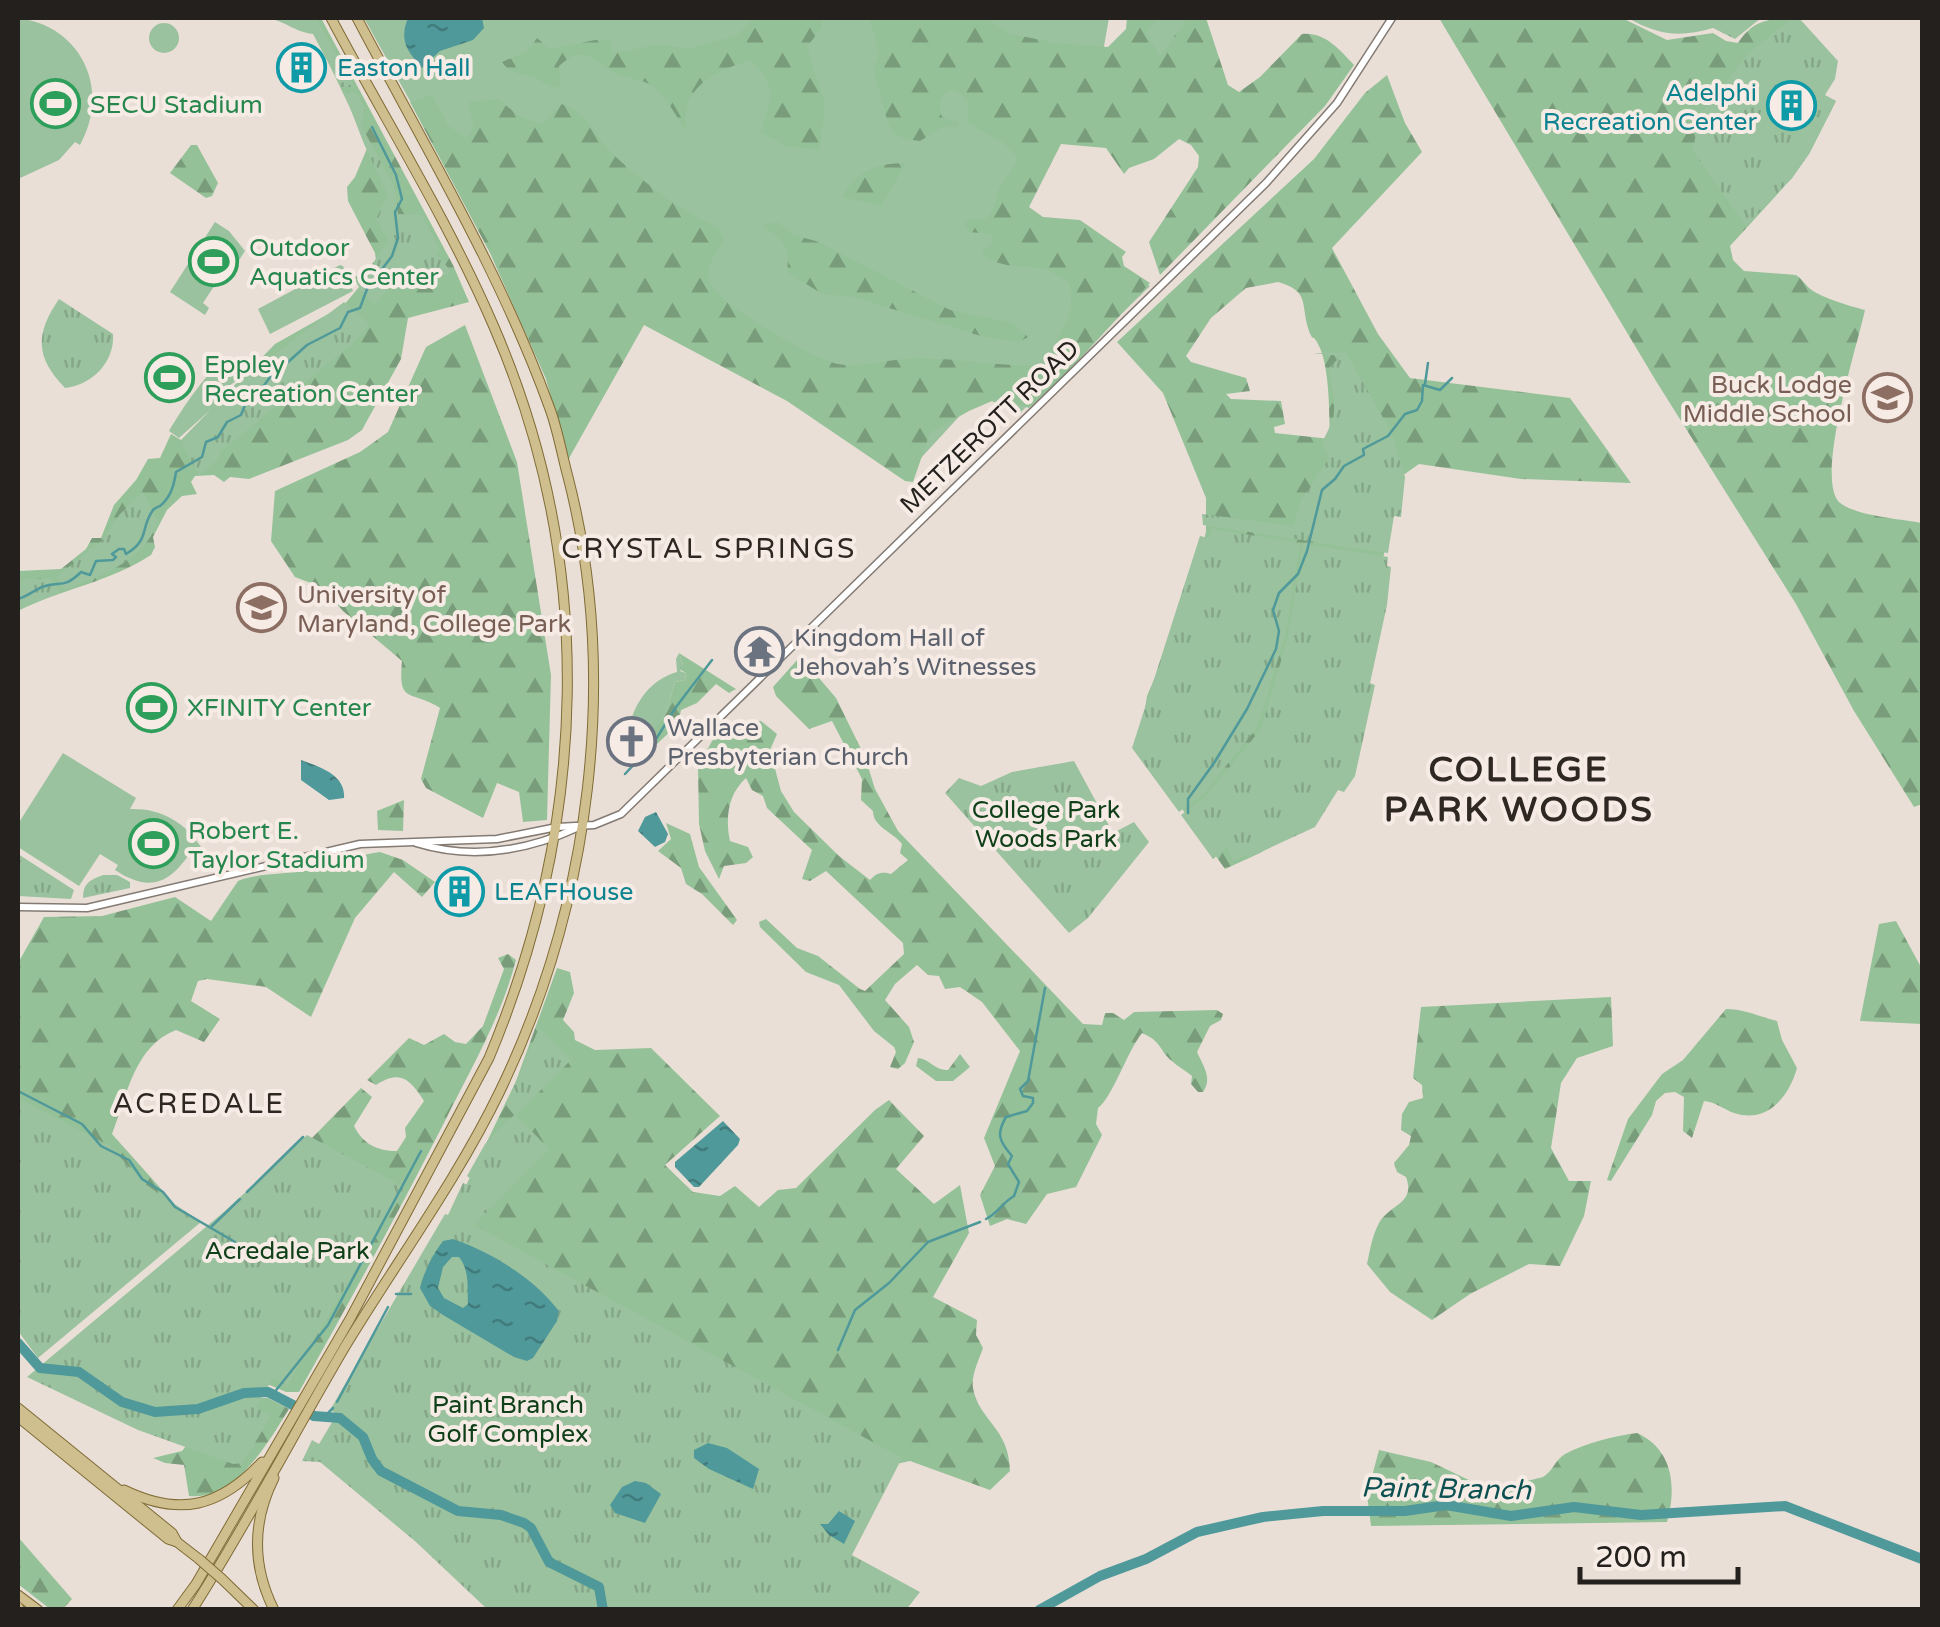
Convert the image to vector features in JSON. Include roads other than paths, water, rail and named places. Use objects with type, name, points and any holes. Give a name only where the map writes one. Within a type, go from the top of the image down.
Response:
[{"type":"main road","points":[[309,1398],[489,1058],[528,951],[556,832],[567,737],[565,610],[550,504],[528,416],[477,290],[331,18]]},
{"type":"main road","points":[[194,1610],[309,1398],[493,1105],[541,994],[570,888],[581,826],[590,733],[590,624],[577,514],[554,419],[489,263],[357,18]]},
{"type":"main road","points":[[554,949],[563,962]]},
{"type":"main road","points":[[18,1408],[172,1533],[177,1542]]},
{"type":"main road","points":[[18,1417],[168,1539],[199,1559],[251,1608]]},
{"type":"main road","points":[[110,1484],[160,1504],[196,1504],[218,1497],[241,1483],[295,1422]]},
{"type":"main road","points":[[274,1610],[259,1572],[258,1530],[265,1497],[295,1422]]},
{"type":"main road","points":[[18,1424],[36,1432]]},
{"type":"main road","points":[[178,1610],[276,1445]]},
{"type":"main road","points":[[18,1594],[38,1610]]},
{"type":"street","name":"METZEROTT ROAD","points":[[556,832],[608,821],[646,792],[1266,183],[1338,103],[1392,18]]},
{"type":"street","points":[[410,841],[442,851],[477,853],[556,832]]},
{"type":"street","points":[[18,907],[87,908],[360,844],[556,832]]},
{"type":"water","points":[[408,18],[482,18],[484,28],[473,40],[440,51],[422,68],[406,45]]},
{"type":"water","points":[[301,760],[336,778],[344,798],[329,800],[301,780]]},
{"type":"water","points":[[656,812],[668,834],[665,842],[655,847],[638,831],[645,817]]},
{"type":"water","points":[[723,1121],[740,1139],[738,1145],[699,1187],[694,1187],[675,1167],[675,1162]]},
{"type":"water","points":[[453,1239],[497,1259],[537,1287],[559,1311],[557,1321],[533,1358],[527,1361],[514,1357],[430,1306],[420,1288],[443,1241]],"holes":[[[452,1257],[459,1257],[467,1280],[468,1304],[463,1308],[444,1298],[438,1288],[443,1267]]]},
{"type":"water","points":[[708,1443],[727,1448],[759,1469],[753,1489],[694,1458],[694,1450]]},
{"type":"water","points":[[635,1481],[646,1483],[661,1494],[645,1523],[615,1513],[610,1505],[622,1487]]},
{"type":"water","points":[[839,1511],[855,1521],[844,1544],[820,1524],[828,1524]]},
{"type":"waterway","points":[[18,599],[42,587],[70,581],[81,572],[90,575],[96,561],[113,560],[116,557],[112,554],[119,549],[126,554],[134,549],[153,510],[169,495],[176,472],[202,457],[206,442],[218,437],[227,422],[241,415],[248,398],[260,397],[277,368],[307,345],[340,328],[348,312],[360,308],[367,289],[392,256],[398,238],[395,212],[402,199],[396,175],[372,127]]},
{"type":"waterway","points":[[1425,384],[1428,363]]},
{"type":"waterway","points":[[1188,813],[1188,799],[1247,709],[1276,649],[1279,631],[1273,610],[1279,593],[1298,574],[1322,490],[1344,466],[1364,455],[1363,449],[1388,436],[1405,414],[1417,410],[1423,385],[1440,390],[1452,378]]},
{"type":"waterway","points":[[625,774],[653,744],[712,660]]},
{"type":"waterway","points":[[986,1219],[1014,1196],[1019,1182],[1008,1164],[1012,1156],[1000,1133],[1006,1117],[1027,1111],[1033,1103],[1033,1098],[1023,1096],[1020,1089],[1028,1081],[1045,988]]},
{"type":"waterway","points":[[18,1091],[82,1124],[101,1146],[129,1160],[142,1179],[163,1192],[175,1207],[235,1242]]},
{"type":"waterway","points":[[247,1192],[303,1137]]},
{"type":"waterway","points":[[273,1394],[328,1325],[421,1151]]},
{"type":"waterway","points":[[212,1226],[240,1199]]},
{"type":"waterway","points":[[838,1350],[855,1310],[889,1283],[928,1242],[980,1222]]},
{"type":"waterway","points":[[396,1294],[411,1294]]},
{"type":"waterway","points":[[337,1402],[388,1307]]},
{"type":"waterway","name":"Paint Branch","points":[[18,1343],[40,1368],[79,1372],[122,1402],[155,1412],[198,1409],[244,1393],[268,1392],[314,1416],[340,1418],[363,1437],[381,1471],[458,1511],[501,1515],[531,1528],[549,1562],[599,1587],[603,1610]]},
{"type":"waterway","points":[[324,1417],[333,1408]]},
{"type":"waterway","name":"Paint Branch","points":[[1039,1610],[1100,1576],[1146,1559],[1197,1532],[1263,1517],[1323,1511],[1405,1511],[1446,1505],[1511,1516],[1574,1507],[1641,1515],[1785,1506],[1922,1559]]},
{"type":"place","name":"Easton Hall","points":[[302,67]]},
{"type":"place","name":"SECU Stadium","points":[[55,104]]},
{"type":"place","name":"Adelphi Recreation Center","points":[[1792,106]]},
{"type":"place","name":"Outdoor Aquatics Center","points":[[214,261]]},
{"type":"place","name":"Eppley Recreation Center","points":[[169,378]]},
{"type":"place","name":"Buck Lodge Middle School","points":[[1887,398]]},
{"type":"place","name":"University of Maryland, College Park","points":[[262,608]]},
{"type":"place","name":"Kingdom Hall of Jehovah’s Witnesses","points":[[759,651]]},
{"type":"place","name":"XFINITY Center","points":[[152,707]]},
{"type":"place","name":"Wallace Presbyterian Church","points":[[632,741]]},
{"type":"place","name":"Robert E. Taylor Stadium","points":[[153,844]]},
{"type":"place","name":"LEAFHouse","points":[[459,891]]},
{"type":"district","name":"CRYSTAL SPRINGS","points":[[709,548]]},
{"type":"district","name":"COLLEGE PARK WOODS","points":[[1519,789]]},
{"type":"district","name":"ACREDALE","points":[[199,1103]]},
{"type":"park label","name":"College Park Woods Park","points":[[1046,824]]},
{"type":"park label","name":"Acredale Park","points":[[287,1250]]},
{"type":"park label","name":"Paint Branch Golf Complex","points":[[508,1418]]}]
